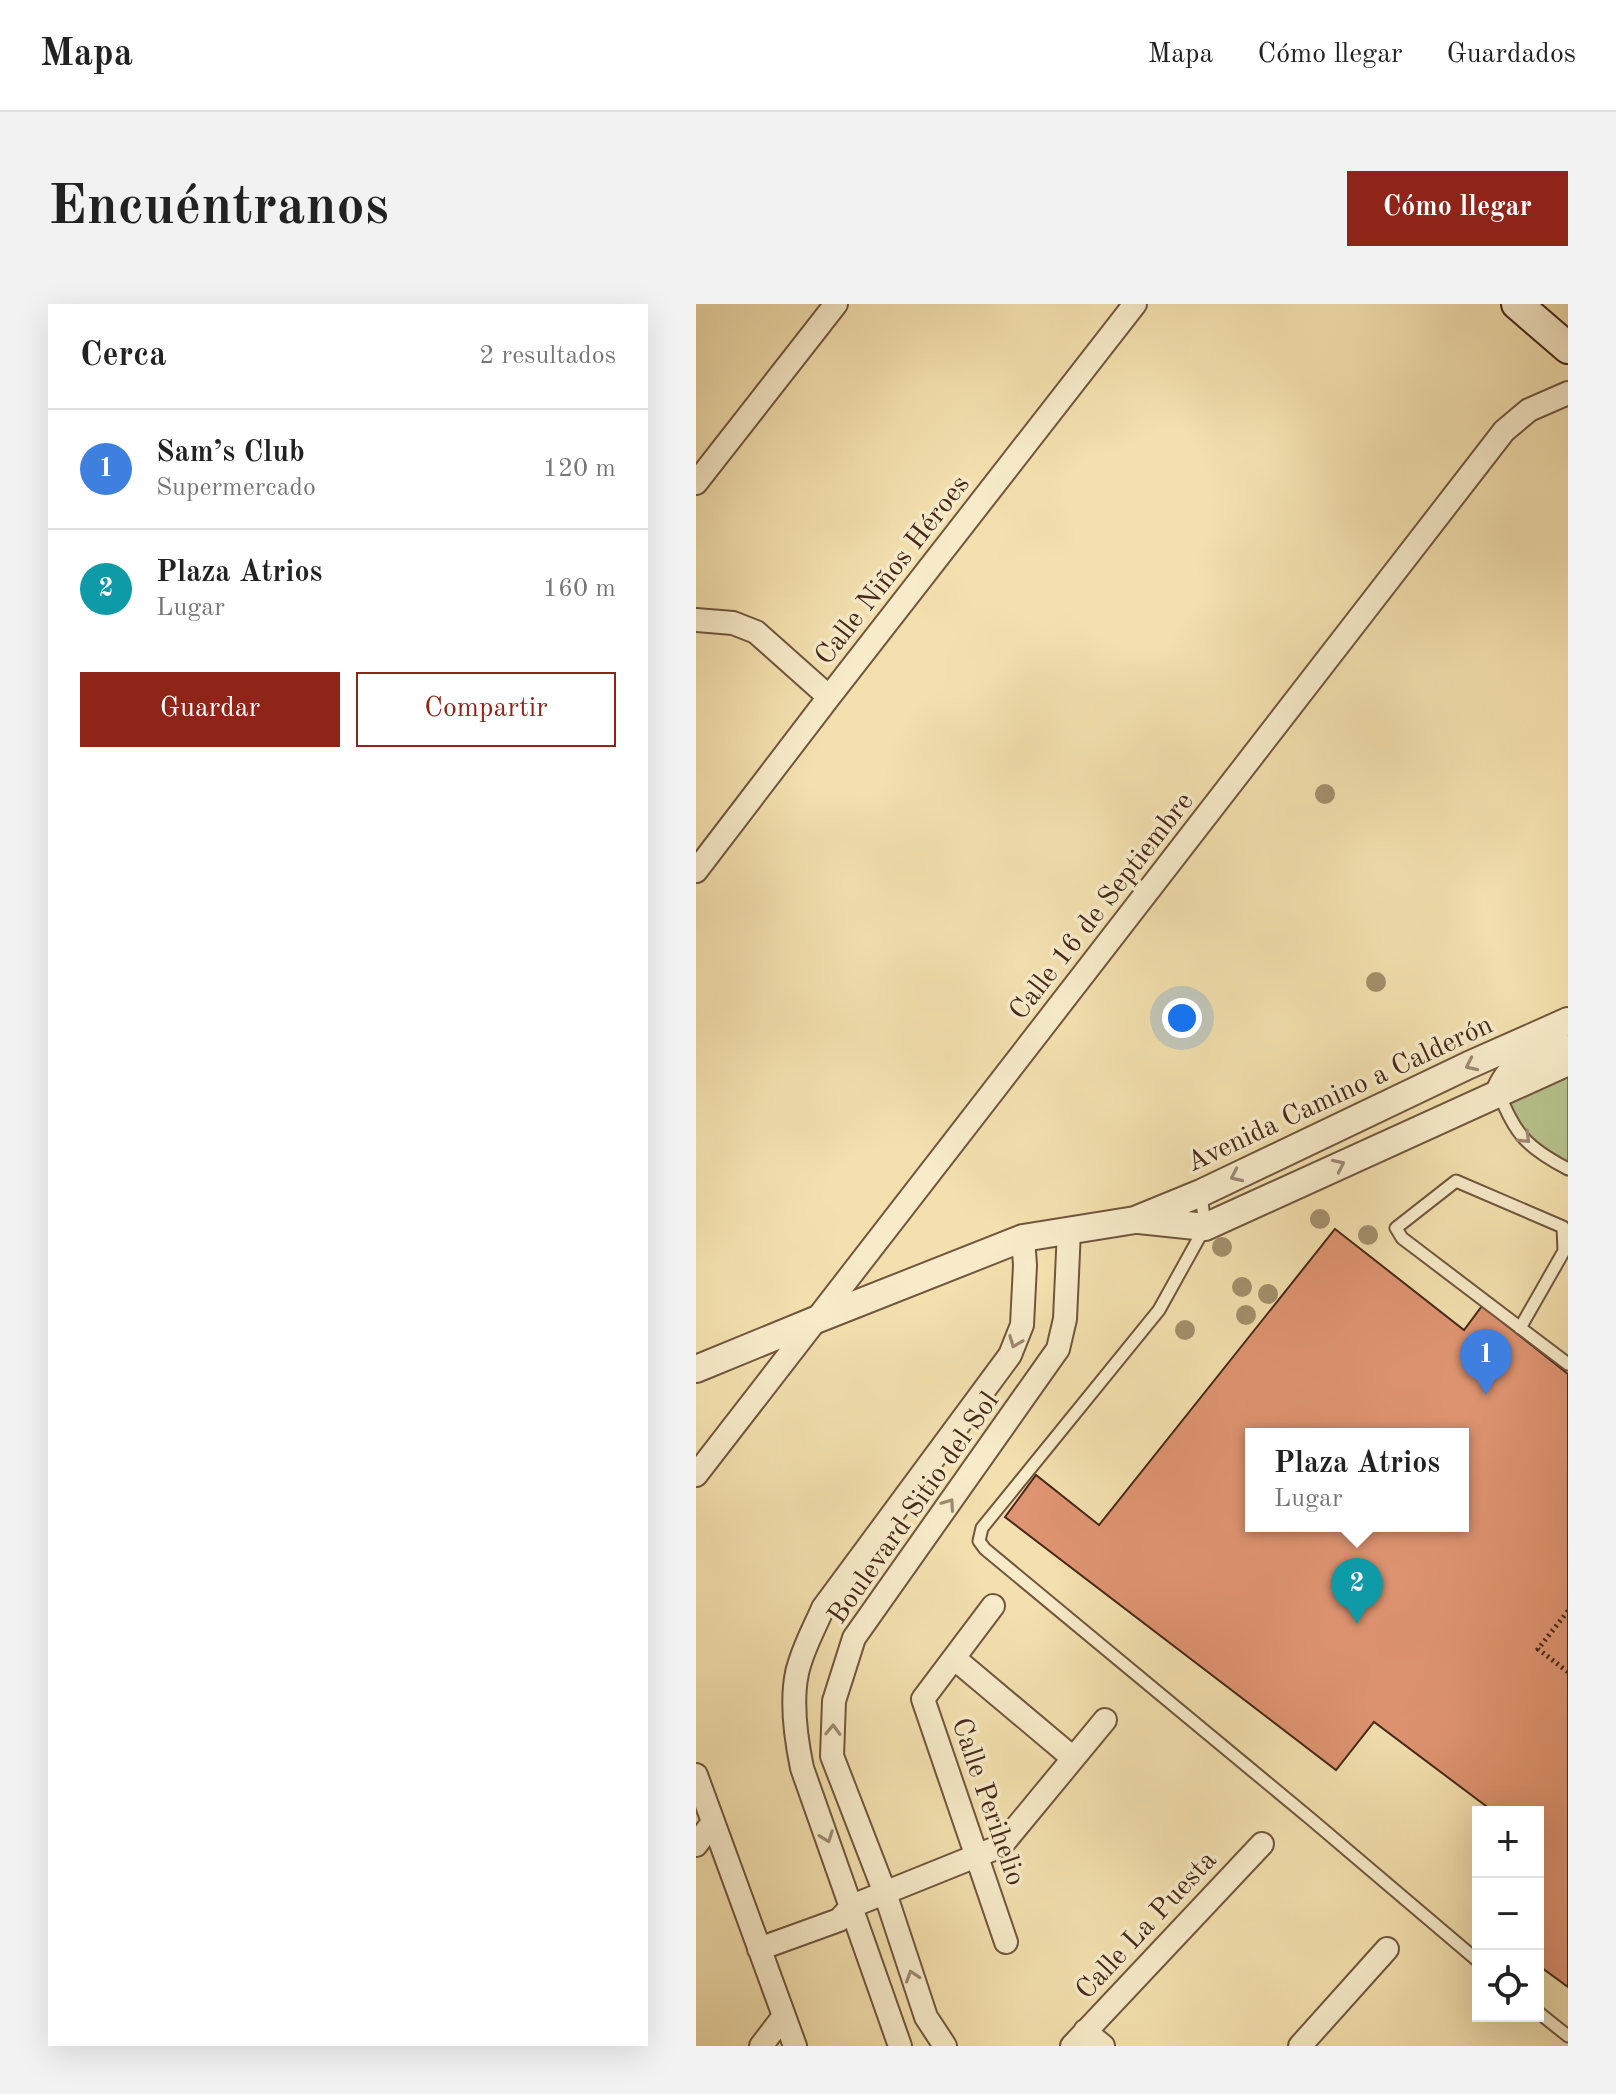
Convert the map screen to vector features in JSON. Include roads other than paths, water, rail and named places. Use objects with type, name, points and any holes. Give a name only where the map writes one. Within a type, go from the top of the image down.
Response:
[{"type":"main road","points":[[1517,304],[1568,348]]},
{"type":"street","points":[[696,483],[836,304]]},
{"type":"street","name":"Calle Niños Héroes","points":[[696,871],[1135,304]]},
{"type":"street","name":"Calle 16 de Septiembre","points":[[696,1475],[1504,431],[1529,410],[1568,393]]},
{"type":"street","points":[[696,620],[733,623],[756,632],[829,697]]},
{"type":"street","name":"Avenida Camino a Calderón","points":[[696,1369],[1023,1238],[1135,1220],[1201,1193],[1568,1021]]},
{"type":"street","points":[[1499,1092],[1505,1077],[1518,1064],[1553,1047],[1568,1032]]},
{"type":"street","points":[[1205,1227],[1568,1062]]},
{"type":"street","name":"Avenida Camino a Calderón","points":[[1135,1220],[1205,1227]]},
{"type":"street","name":"Boulevard Sitio del Sol","points":[[939,2044],[926,2017],[885,1893],[832,1756],[834,1701],[854,1638],[1058,1349],[1065,1319],[1069,1230]]},
{"type":"street","name":"Boulevard Sitio del Sol","points":[[902,2046],[802,1768],[794,1731],[797,1675],[823,1608],[1010,1355],[1022,1325],[1023,1238]]},
{"type":"street","name":"Calle Perihelio","points":[[993,1606],[923,1699],[1006,1942]]},
{"type":"street","points":[[954,1658],[1073,1758]]},
{"type":"street","points":[[759,1949],[839,1920],[852,1906],[1001,1846],[1105,1720]]},
{"type":"street","points":[[696,1775],[795,2046]]},
{"type":"street","points":[[696,1845],[713,1822]]},
{"type":"street","name":"Calle La Puesta","points":[[1079,2038],[1262,1844]]},
{"type":"street","points":[[1300,2046],[1387,1949]]},
{"type":"street","points":[[761,2046],[784,2016]]},
{"type":"street","points":[[902,2046],[926,2017]]},
{"type":"street","points":[[1079,2038],[1103,2046]]},
{"type":"lane","points":[[1499,1092],[1508,1118],[1521,1139],[1568,1169]]},
{"type":"lane","points":[[1520,1328],[1564,1251],[1563,1227],[1456,1181],[1396,1228],[1402,1238],[1520,1328],[1568,1364]]},
{"type":"lane","points":[[1201,1193],[1205,1227],[1159,1310],[982,1528],[979,1541],[1472,1956]]},
{"type":"lane","points":[[1544,2017],[1568,2036]]},
{"type":"place","name":"Sam’s Club","points":[[1486,1395]]},
{"type":"place","name":"Plaza Atrios","points":[[1357,1624]]}]
